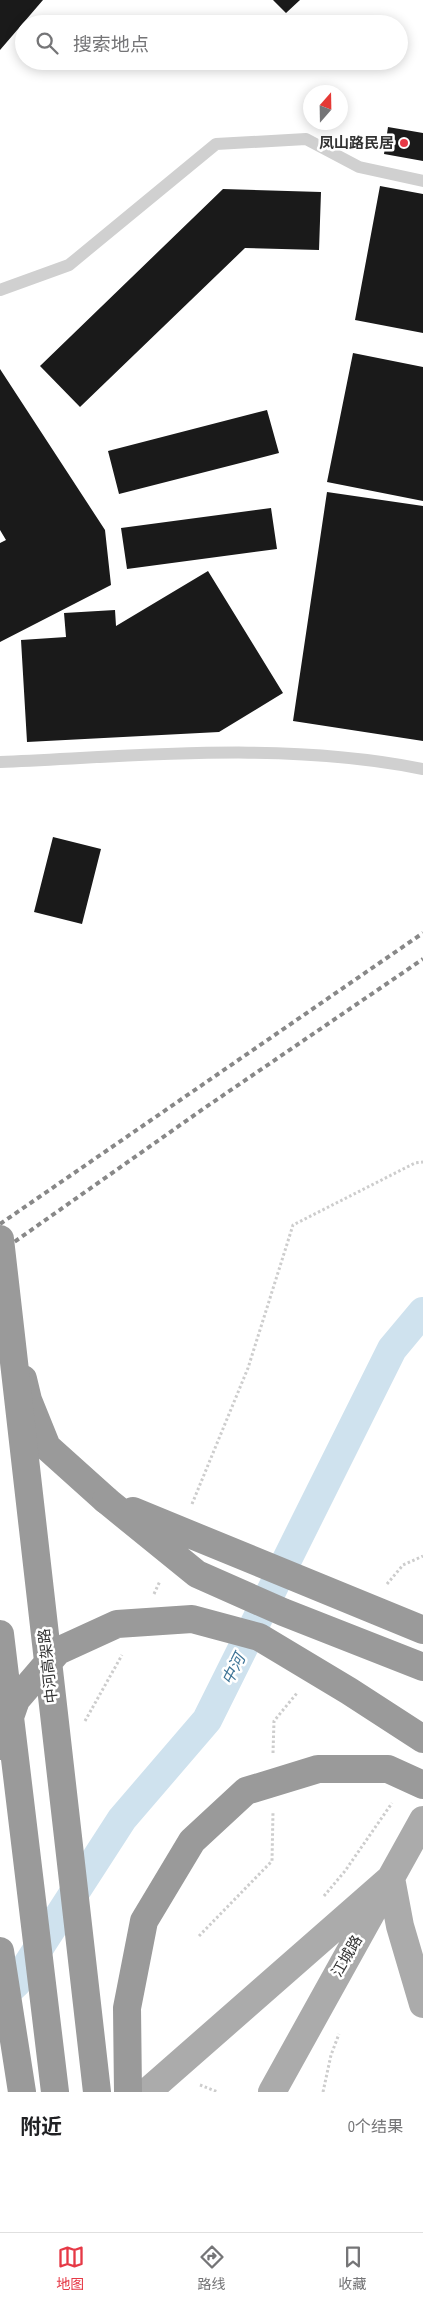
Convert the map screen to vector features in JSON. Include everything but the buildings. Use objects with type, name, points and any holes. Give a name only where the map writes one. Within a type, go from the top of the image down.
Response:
[{"type":"highway","name":"中河高架路","points":[[0,1240],[97,2092]]},
{"type":"highway","points":[[9,1315],[28,1400],[47,1447],[106,1500],[197,1574],[283,1612],[423,1667]]},
{"type":"highway","points":[[106,1500],[423,1630]]},
{"type":"highway","points":[[0,1746],[16,1700],[58,1651],[117,1624],[192,1619],[259,1637],[349,1691],[423,1739]]},
{"type":"highway","points":[[0,1634],[55,2092]]},
{"type":"highway","points":[[128,2092],[127,2008],[144,1921],[192,1841],[246,1790],[318,1769],[388,1769],[423,1785]]},
{"type":"highway","points":[[0,1951],[22,2092]]},
{"type":"main road","name":"江城路","points":[[272,2092],[286,2063],[423,1820]]},
{"type":"main road","points":[[391,1878],[400,1926],[423,2004]]},
{"type":"main road","points":[[148,2092],[391,1878]]},
{"type":"main road","points":[[286,2063],[295,2092]]},
{"type":"lane","points":[[0,290],[69,265],[216,144],[306,139],[359,167],[423,181]]},
{"type":"lane","points":[[0,762],[206,753],[281,753],[341,758],[423,769]]},
{"type":"path","points":[[191,1506],[248,1368],[293,1225],[414,1163],[423,1162]]},
{"type":"path","points":[[385,1587],[403,1565],[423,1556]]},
{"type":"path","points":[[153,1597],[161,1579]]},
{"type":"path","points":[[81,1727],[125,1650]]},
{"type":"path","points":[[273,1758],[274,1721],[298,1691]]},
{"type":"path","points":[[199,1936],[272,1861],[273,1805]]},
{"type":"waterway","name":"中河","points":[[0,1998],[16,1983],[122,1819],[207,1720],[392,1349],[423,1312]]},
{"type":"railway","points":[[0,1224],[423,933]]},
{"type":"railway","points":[[0,1252],[203,1109],[423,959]]},
{"type":"place","name":"凤山路民居","points":[[404,143]]}]
